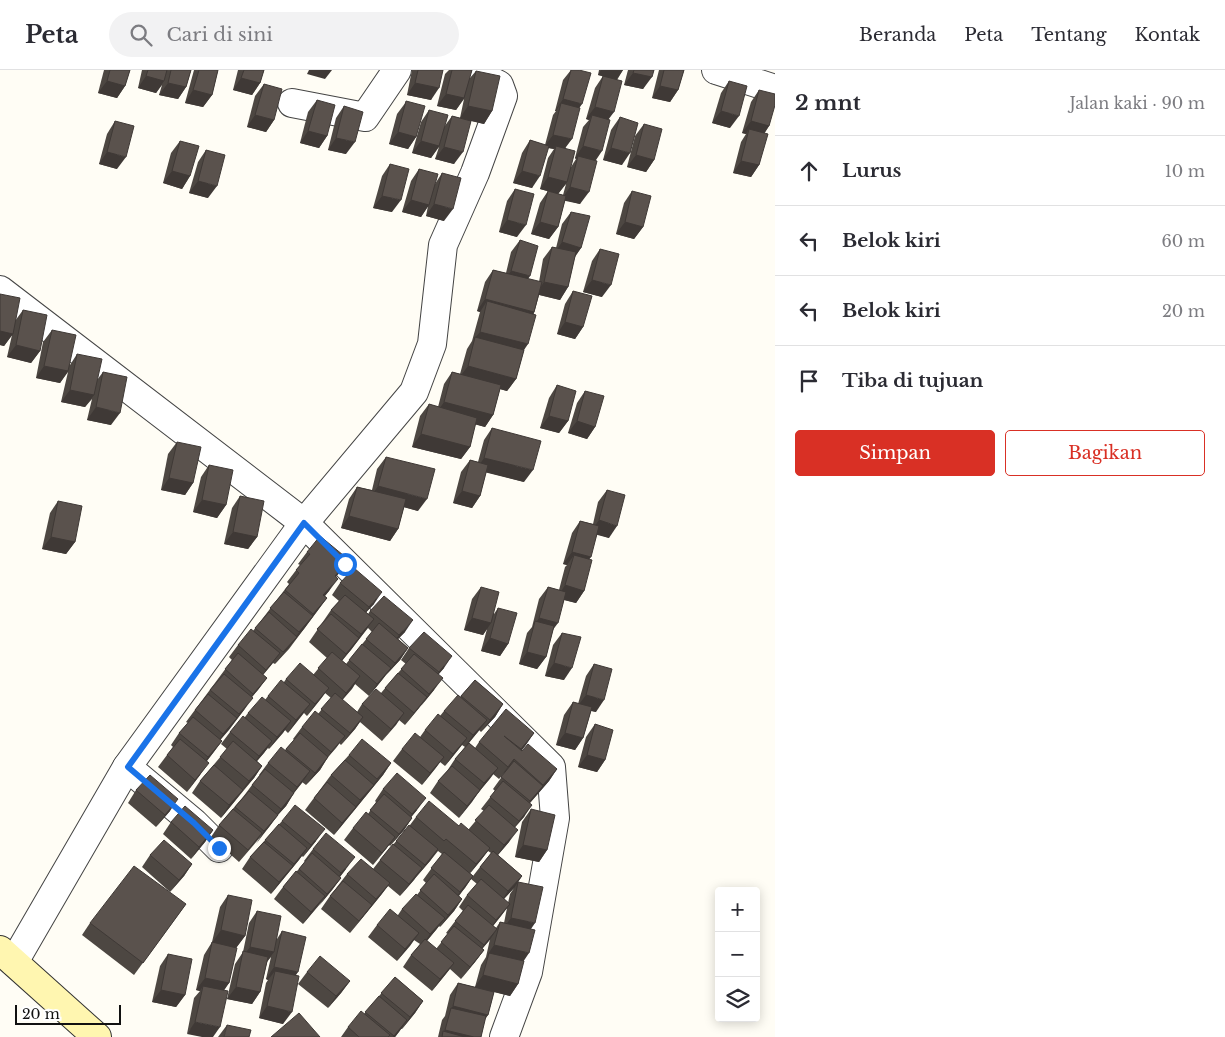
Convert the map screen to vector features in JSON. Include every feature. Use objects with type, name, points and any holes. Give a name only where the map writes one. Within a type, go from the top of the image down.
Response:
[{"type":"street","points":[[292,103],[366,117],[398,70]]},
{"type":"street","points":[[97,1037],[7,956],[128,767],[304,523],[414,392],[432,344],[443,245],[474,173],[503,96],[499,85],[470,70]]},
{"type":"street","points":[[716,70],[775,90]]},
{"type":"street","points":[[0,290],[304,523],[551,768],[554,818],[528,972],[504,1037]]},
{"type":"street","points":[[128,767],[194,823],[219,848]]},
{"type":"building","points":[[110,70],[130,70],[125,86],[107,81]]},
{"type":"building","points":[[148,70],[167,70],[164,81],[146,76]]},
{"type":"building","points":[[171,70],[191,70],[186,87],[168,83]]},
{"type":"building","points":[[199,70],[218,70],[212,95],[193,90]]},
{"type":"building","points":[[244,70],[264,70],[260,83],[241,78]]},
{"type":"building","points":[[418,70],[443,70],[439,88],[415,83]]},
{"type":"building","points":[[452,70],[472,70],[464,98],[446,94]]},
{"type":"building","points":[[571,70],[591,73],[582,104],[563,99]]},
{"type":"building","points":[[634,70],[654,70],[652,77],[633,73]]},
{"type":"building","points":[[664,70],[684,70],[678,90],[660,86]]},
{"type":"building","points":[[476,71],[500,76],[492,111],[468,106]]},
{"type":"building","points":[[603,76],[622,81],[614,112],[595,107]]},
{"type":"building","points":[[729,81],[747,86],[739,116],[721,111]]},
{"type":"building","points":[[264,84],[282,89],[274,120],[255,115]]},
{"type":"building","points":[[759,90],[775,94],[775,105],[769,126],[751,121]]},
{"type":"building","points":[[317,100],[335,105],[327,136],[308,131]]},
{"type":"building","points":[[406,101],[425,106],[416,137],[398,132]]},
{"type":"building","points":[[561,103],[580,108],[572,139],[553,135]]},
{"type":"building","points":[[344,106],[363,112],[355,142],[336,138]]},
{"type":"building","points":[[429,110],[448,115],[439,146],[421,141]]},
{"type":"building","points":[[592,115],[610,120],[602,151],[583,146]]},
{"type":"building","points":[[452,116],[471,121],[463,152],[444,147]]},
{"type":"building","points":[[620,117],[638,123],[630,153],[611,148]]},
{"type":"building","points":[[115,121],[134,126],[126,157],[107,152]]},
{"type":"building","points":[[644,124],[662,129],[654,160],[636,155]]},
{"type":"building","points":[[749,129],[768,134],[759,165],[741,161]]},
{"type":"building","points":[[530,140],[549,146],[540,176],[522,171]]},
{"type":"building","points":[[180,141],[199,146],[190,176],[172,171]]},
{"type":"building","points":[[556,146],[575,151],[567,182],[548,177]]},
{"type":"building","points":[[206,150],[225,155],[217,186],[198,181]]},
{"type":"building","points":[[578,156],[597,161],[589,192],[570,187]]},
{"type":"building","points":[[390,164],[409,169],[401,200],[382,196]]},
{"type":"building","points":[[419,169],[438,174],[429,205],[411,200]]},
{"type":"building","points":[[442,173],[461,178],[453,209],[434,204]]},
{"type":"building","points":[[515,189],[534,194],[526,225],[507,220]]},
{"type":"building","points":[[548,191],[566,196],[558,227],[540,222]]},
{"type":"building","points":[[632,191],[651,196],[643,227],[625,222]]},
{"type":"building","points":[[571,212],[590,216],[581,248],[562,242]]},
{"type":"building","points":[[520,240],[538,246],[530,276],[511,271]]},
{"type":"building","points":[[552,247],[576,252],[568,287],[544,282]]},
{"type":"building","points":[[600,249],[619,254],[611,285],[592,280]]},
{"type":"building","points":[[493,270],[542,282],[534,312],[485,299]]},
{"type":"building","points":[[573,291],[592,296],[583,327],[565,322]]},
{"type":"building","points":[[0,294],[20,298],[13,334],[0,331]]},
{"type":"building","points":[[487,301],[536,315],[528,344],[480,332]]},
{"type":"building","points":[[23,310],[47,315],[40,351],[16,345]]},
{"type":"building","points":[[52,330],[76,335],[68,371],[44,366]]},
{"type":"building","points":[[475,337],[524,350],[516,379],[468,366]]},
{"type":"building","points":[[77,354],[102,359],[94,395],[70,390]]},
{"type":"building","points":[[103,372],[127,377],[120,413],[96,407]]},
{"type":"building","points":[[452,372],[501,385],[493,415],[444,402]]},
{"type":"building","points":[[557,385],[576,391],[568,421],[549,416]]},
{"type":"building","points":[[585,391],[604,396],[595,427],[577,421]]},
{"type":"building","points":[[429,404],[477,418],[470,447],[421,434]]},
{"type":"building","points":[[492,428],[541,441],[533,470],[484,458]]},
{"type":"building","points":[[177,442],[201,447],[193,483],[169,478]]},
{"type":"building","points":[[386,457],[435,469],[427,499],[378,486]]},
{"type":"building","points":[[470,460],[488,465],[480,496],[462,491]]},
{"type":"building","points":[[209,465],[233,470],[226,505],[202,500]]},
{"type":"building","points":[[357,487],[406,499],[398,529],[349,516]]},
{"type":"building","points":[[607,490],[625,495],[617,526],[599,520]]},
{"type":"building","points":[[240,496],[264,501],[257,537],[233,532]]},
{"type":"building","points":[[58,501],[82,506],[75,542],[51,537]]},
{"type":"building","points":[[580,521],[599,526],[591,557],[572,552]]},
{"type":"building","points":[[320,536],[349,560],[335,576],[338,579],[323,595],[327,598],[313,614],[285,590],[299,573],[296,570],[310,554],[307,552]]},
{"type":"building","points":[[574,555],[592,560],[584,591],[565,585]]},
{"type":"building","points":[[354,568],[382,592],[369,607],[340,583]]},
{"type":"building","points":[[481,587],[499,592],[491,623],[472,618]]},
{"type":"building","points":[[548,587],[566,592],[558,623],[539,618]]},
{"type":"building","points":[[284,592],[313,616],[299,632],[270,608]]},
{"type":"building","points":[[345,595],[374,619],[361,634],[331,610]]},
{"type":"building","points":[[384,596],[413,620],[399,635],[370,611]]},
{"type":"building","points":[[498,608],[517,613],[508,644],[490,638]]},
{"type":"building","points":[[269,612],[297,637],[283,652],[255,628]]},
{"type":"building","points":[[331,614],[359,638],[346,654],[317,629]]},
{"type":"building","points":[[535,621],[554,626],[546,657],[527,652]]},
{"type":"building","points":[[379,623],[408,648],[395,663],[366,639]]},
{"type":"building","points":[[251,629],[280,653],[266,670],[238,645]]},
{"type":"building","points":[[424,632],[452,656],[439,672],[409,648]]},
{"type":"building","points":[[562,633],[581,637],[572,668],[554,663]]},
{"type":"building","points":[[362,644],[391,668],[377,684],[349,660]]},
{"type":"building","points":[[332,652],[360,676],[346,693],[318,668]]},
{"type":"building","points":[[238,653],[267,678],[253,694],[225,669]]},
{"type":"building","points":[[414,654],[443,678],[429,694],[401,669]]},
{"type":"building","points":[[300,663],[329,688],[315,704],[286,679]]},
{"type":"building","points":[[594,664],[612,669],[604,700],[586,695]]},
{"type":"building","points":[[398,673],[427,697],[414,713],[385,688]]},
{"type":"building","points":[[224,674],[253,698],[239,714],[210,690]]},
{"type":"building","points":[[281,680],[310,704],[296,720],[268,696]]},
{"type":"building","points":[[475,680],[503,704],[490,720],[461,696]]},
{"type":"building","points":[[376,689],[404,713],[391,729],[362,704]]},
{"type":"building","points":[[335,693],[363,717],[350,733],[321,709]]},
{"type":"building","points":[[208,694],[237,718],[223,734],[195,710]]},
{"type":"building","points":[[458,695],[487,720],[473,735],[444,711]]},
{"type":"building","points":[[262,697],[291,721],[277,737],[248,713]]},
{"type":"building","points":[[573,702],[592,707],[583,738],[565,733]]},
{"type":"building","points":[[506,709],[534,733],[521,749],[504,736],[522,751],[528,744],[557,769],[543,785],[514,759],[508,767],[479,742]]},
{"type":"building","points":[[315,711],[345,736],[331,752],[302,727]]},
{"type":"building","points":[[438,714],[467,738],[453,754],[425,730]]},
{"type":"building","points":[[243,716],[272,741],[259,756],[230,732]]},
{"type":"building","points":[[193,717],[222,741],[208,757],[179,733]]},
{"type":"building","points":[[595,724],[613,730],[605,760],[587,755]]},
{"type":"building","points":[[300,733],[328,757],[315,773],[286,749]]},
{"type":"building","points":[[415,733],[444,757],[430,773],[402,749]]},
{"type":"building","points":[[180,739],[209,763],[195,780],[167,755]]},
{"type":"building","points":[[362,739],[391,763],[377,779],[349,755]]},
{"type":"building","points":[[233,741],[262,766],[249,781],[220,757]]},
{"type":"building","points":[[469,743],[498,768],[484,783],[455,759]]},
{"type":"building","points":[[281,747],[310,771],[297,787],[268,763]]},
{"type":"building","points":[[345,760],[374,785],[360,800],[331,775]]},
{"type":"building","points":[[514,761],[543,786],[530,801],[501,777]]},
{"type":"building","points":[[214,765],[243,790],[229,805],[200,781]]},
{"type":"building","points":[[452,766],[480,790],[467,806],[438,781]]},
{"type":"building","points":[[265,769],[294,793],[281,809],[252,785]]},
{"type":"building","points":[[397,773],[426,798],[412,814],[383,789]]},
{"type":"building","points":[[150,775],[178,799],[165,815],[136,790]]},
{"type":"building","points":[[503,781],[532,805],[519,821],[490,797]]},
{"type":"building","points":[[327,782],[356,807],[342,823],[314,798]]},
{"type":"building","points":[[249,791],[278,815],[264,831],[235,807]]},
{"type":"building","points":[[384,794],[412,818],[399,834],[370,810]]},
{"type":"building","points":[[429,801],[459,826],[461,823],[490,848],[476,864],[446,839],[444,841],[416,817]]},
{"type":"building","points":[[295,805],[325,829],[311,845],[282,821]]},
{"type":"building","points":[[489,805],[518,830],[504,845],[475,820]]},
{"type":"building","points":[[185,806],[213,830],[199,847],[171,822]]},
{"type":"building","points":[[233,809],[262,833],[248,850],[219,825]]},
{"type":"building","points":[[531,809],[555,815],[547,850],[523,845]]},
{"type":"building","points":[[366,812],[395,837],[382,853],[353,828]]},
{"type":"building","points":[[279,824],[307,848],[294,864],[265,840]]},
{"type":"building","points":[[409,825],[438,849],[425,865],[396,841]]},
{"type":"building","points":[[326,833],[355,857],[341,873],[313,849]]},
{"type":"building","points":[[164,840],[192,864],[179,880],[150,855]]},
{"type":"building","points":[[264,842],[293,866],[279,882],[250,857]]},
{"type":"building","points":[[393,844],[422,868],[409,884],[380,860]]},
{"type":"building","points":[[493,851],[522,876],[508,891],[480,867]]},
{"type":"building","points":[[444,852],[473,876],[460,892],[431,868]]},
{"type":"building","points":[[312,853],[341,878],[327,894],[299,869]]},
{"type":"building","points":[[361,859],[390,883],[376,899],[347,874]]},
{"type":"building","points":[[134,866],[186,904],[143,963],[90,923]]},
{"type":"building","points":[[296,871],[325,896],[311,912],[283,887]]},
{"type":"building","points":[[434,874],[462,899],[448,915],[420,890]]},
{"type":"building","points":[[481,879],[510,904],[496,920],[467,895]]},
{"type":"building","points":[[343,881],[372,905],[359,921],[330,896]]},
{"type":"building","points":[[518,882],[543,887],[535,923],[511,918]]},
{"type":"building","points":[[416,894],[445,918],[430,934],[402,909]]},
{"type":"building","points":[[228,895],[252,900],[245,936],[221,930]]},
{"type":"building","points":[[468,905],[497,929],[484,945],[455,921]]},
{"type":"building","points":[[390,909],[419,933],[405,949],[377,925]]},
{"type":"building","points":[[257,911],[281,916],[274,952],[250,947]]},
{"type":"building","points":[[500,922],[535,930],[529,953],[494,945]]},
{"type":"building","points":[[454,926],[484,950],[470,967],[441,942]]},
{"type":"building","points":[[282,931],[306,937],[298,972],[274,967]]},
{"type":"building","points":[[425,939],[454,963],[440,979],[411,955]]},
{"type":"building","points":[[212,942],[237,948],[229,983],[205,978]]},
{"type":"building","points":[[243,951],[268,957],[260,992],[236,987]]},
{"type":"building","points":[[489,953],[524,961],[518,984],[483,975]]},
{"type":"building","points":[[168,954],[192,959],[185,995],[161,990]]},
{"type":"building","points":[[320,956],[350,981],[336,996],[307,972]]},
{"type":"building","points":[[275,971],[299,976],[292,1012],[267,1006]]},
{"type":"building","points":[[395,977],[423,1001],[410,1017],[381,993]]},
{"type":"building","points":[[458,983],[494,992],[488,1015],[453,1006]]},
{"type":"building","points":[[203,986],[228,991],[220,1027],[195,1022]]},
{"type":"building","points":[[379,996],[407,1020],[394,1036],[365,1012]]},
{"type":"building","points":[[451,1008],[486,1016],[481,1037],[445,1030]]},
{"type":"building","points":[[361,1011],[390,1035],[388,1037],[359,1037],[348,1027]]},
{"type":"building","points":[[299,1013],[320,1037],[271,1037]]},
{"type":"building","points":[[227,1025],[251,1030],[249,1037],[224,1037]]},
{"type":"building","points":[[443,1031],[465,1037],[442,1037]]},
{"type":"route","points":[[219,848],[194,823],[128,767],[304,523],[345,564]]}]
